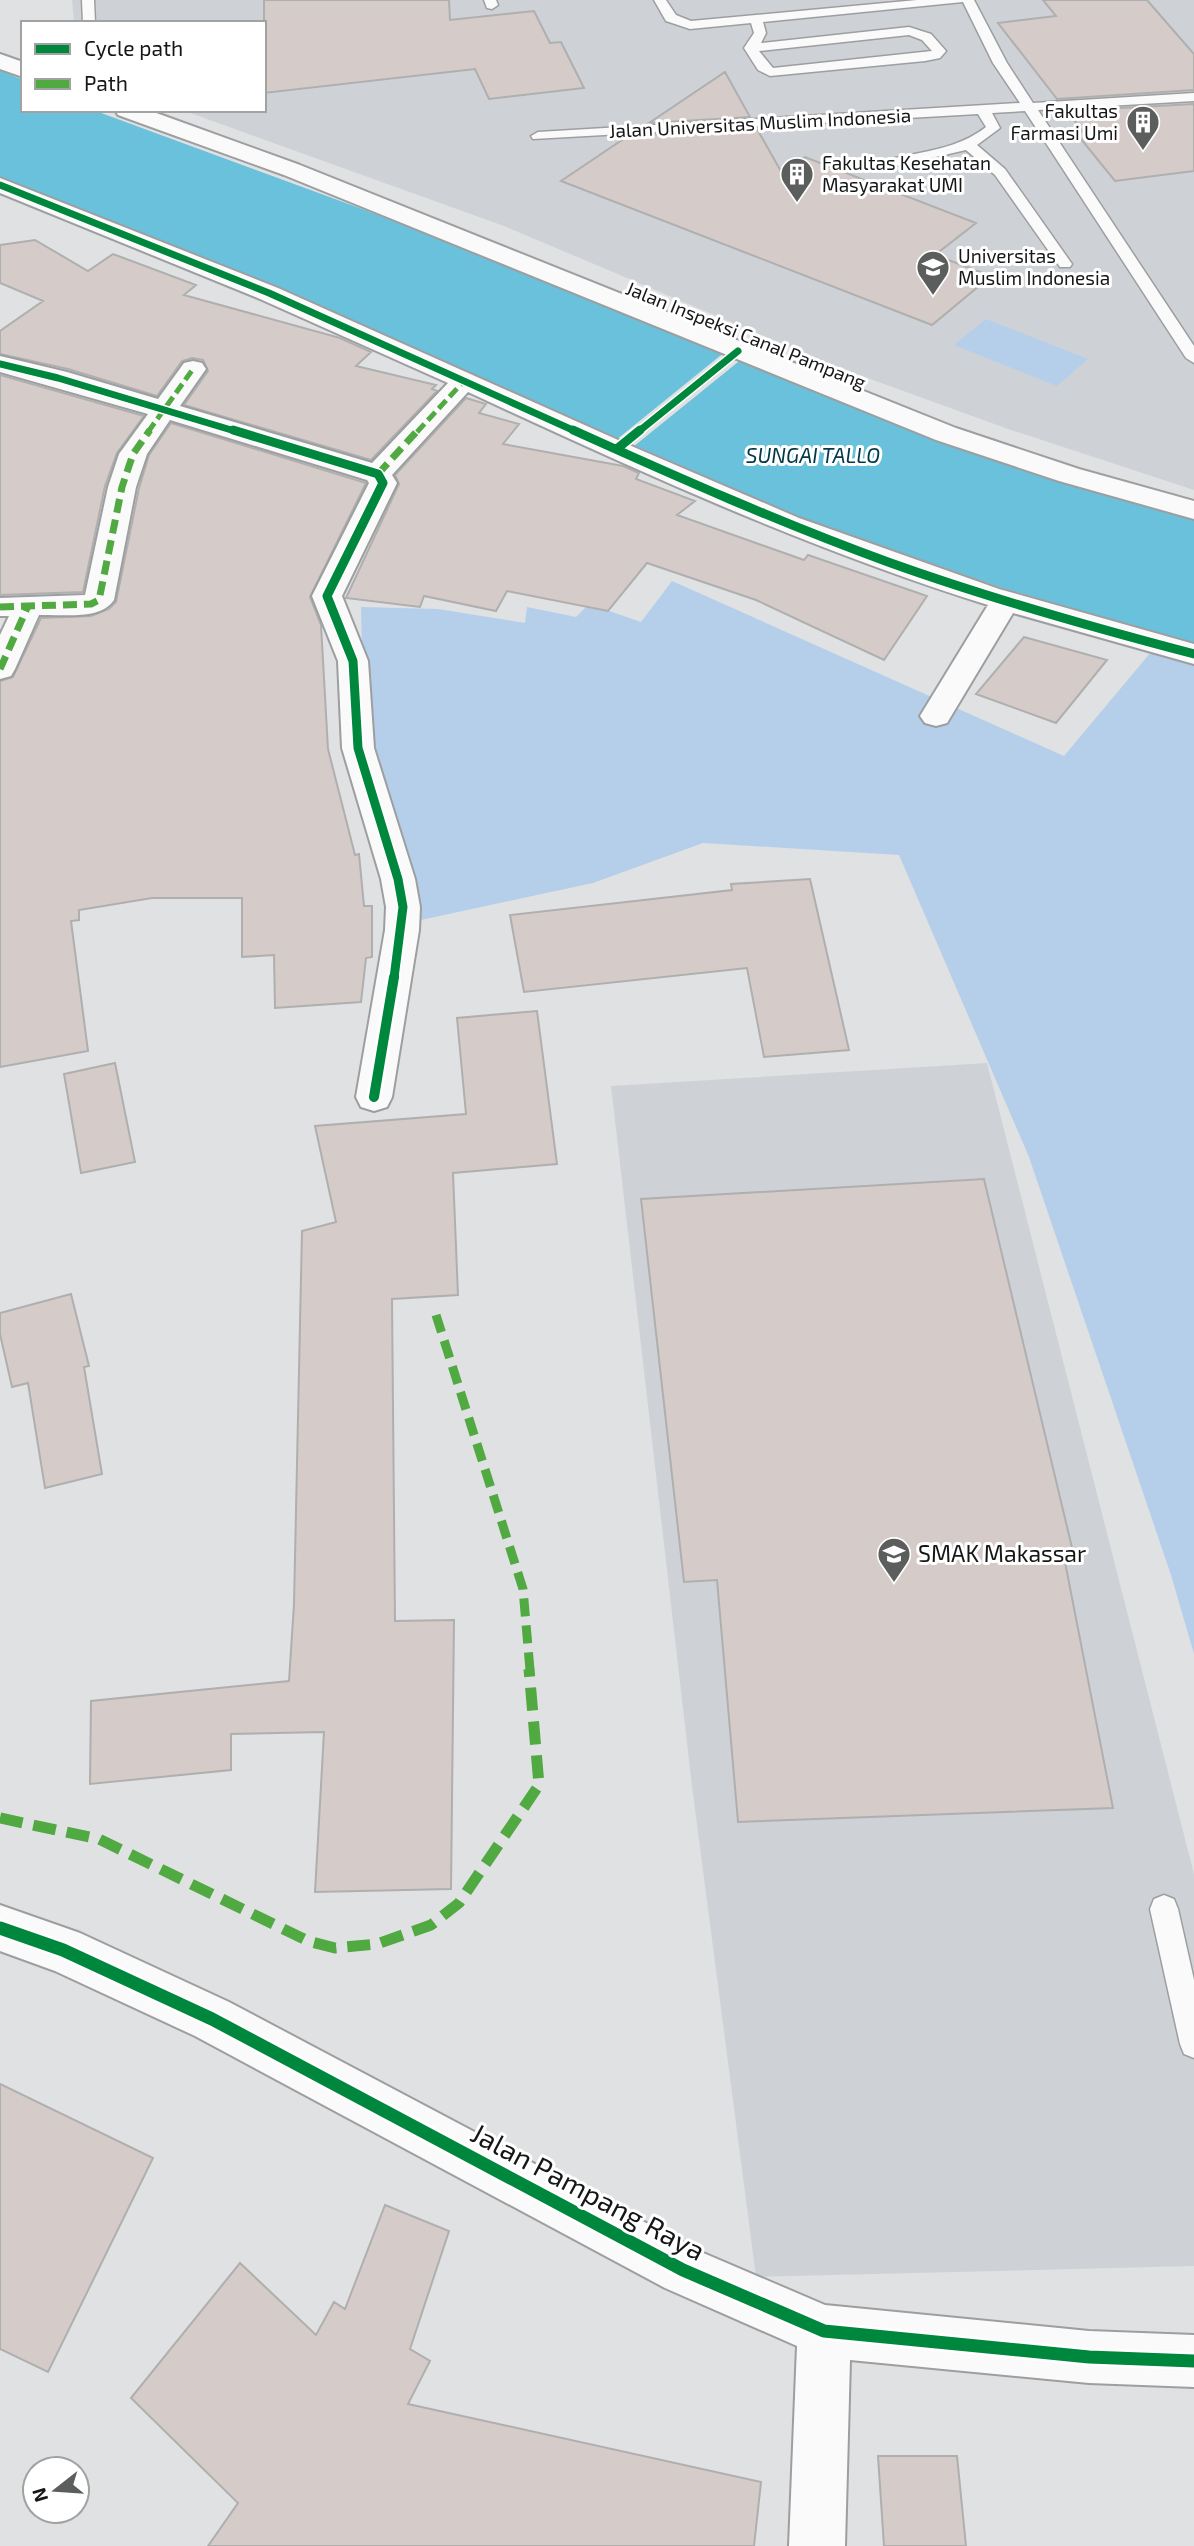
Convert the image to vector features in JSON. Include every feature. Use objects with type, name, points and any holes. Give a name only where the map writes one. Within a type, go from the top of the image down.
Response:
[{"type":"street","points":[[0,61],[21,69]]},
{"type":"street","name":"Jalan Inspeksi Canal Pampang","points":[[132,112],[292,170],[738,351],[1015,459],[1119,491],[1194,510]]},
{"type":"street","points":[[0,185],[212,269],[788,523],[904,567],[1005,601],[1096,629],[1194,654]]},
{"type":"street","points":[[0,364],[164,409],[378,474],[383,483],[327,596],[353,661],[358,748],[398,878],[403,907],[402,930],[374,1097]]},
{"type":"street","points":[[0,669],[14,606],[92,604],[101,598],[122,487],[133,454],[193,369]]},
{"type":"street","points":[[378,474],[464,380]]},
{"type":"street","points":[[936,716],[1005,601]]},
{"type":"street","name":"Jalan Pampang Raya","points":[[0,1928],[63,1950],[212,2019],[683,2270],[824,2330],[1090,2357],[1194,2361]]},
{"type":"street","points":[[817,2546],[824,2330]]},
{"type":"lane","points":[[88,0],[89,21]]},
{"type":"lane","points":[[660,0],[671,18],[677,23],[690,25],[958,0]]},
{"type":"lane","points":[[968,0],[1000,63],[1194,358]]},
{"type":"lane","points":[[771,4],[795,15]]},
{"type":"lane","points":[[751,48],[760,33],[756,19]]},
{"type":"lane","points":[[909,31],[929,37],[939,51],[935,55],[925,57],[779,73],[763,67],[751,48],[909,31]]},
{"type":"lane","name":"Jalan Universitas Muslim Indonesia","points":[[538,136],[1194,97]]},
{"type":"lane","name":"Jalan Universitas Muslim Indonesia","points":[[897,162],[967,144],[985,136],[993,128],[984,110]]},
{"type":"lane","points":[[967,144],[1000,172],[1065,264]]},
{"type":"lane","points":[[1164,1909],[1194,2044]]},
{"type":"path","points":[[618,449],[738,351]]},
{"type":"shaded area","name":"Universitas Muslim Indonesia","points":[[72,0],[1194,0],[1194,490],[1008,429],[840,368],[504,226],[188,112],[266,112],[266,21],[74,21]]},
{"type":"shaded area","points":[[986,319],[1088,359],[1057,386],[954,345]]},
{"type":"shaded area","points":[[672,581],[1064,756],[1151,652],[1194,661],[1194,1654],[1171,1575],[1029,1157],[899,855],[703,843],[593,883],[421,920],[364,735],[361,607],[438,609],[525,623],[527,607],[576,617],[589,604],[641,622]]},
{"type":"shaded area","name":"SMAK Makassar","points":[[987,1063],[1194,1874],[1194,2266],[756,2277],[692,1786],[611,1086]]},
{"type":"water","name":"SUNGAI TALLO","points":[[0,70],[21,79],[21,112],[98,112],[365,210],[578,293],[961,449],[1041,476],[1194,518],[1194,644],[1002,588],[789,513],[251,278],[0,179]]},
{"type":"pier","points":[[726,351],[743,358],[633,447],[616,440]]},
{"type":"building","points":[[264,0],[449,0],[450,20],[534,11],[550,43],[561,42],[584,88],[489,99],[475,69],[266,93]]},
{"type":"building","points":[[1043,0],[1147,0],[1194,54],[1194,90],[1057,99],[998,23],[1056,16]]},
{"type":"building","points":[[725,72],[750,117],[649,123]]},
{"type":"building","name":"Fakultas Farmasi Umi","points":[[1194,104],[1194,171],[1115,181],[1076,133],[1083,132],[1067,111]]},
{"type":"building","points":[[757,129],[782,173],[805,157],[976,223],[935,255],[991,276],[932,325],[561,181],[628,136]]},
{"type":"building","points":[[35,240],[88,271],[113,254],[196,285],[184,295],[340,338],[371,352],[356,366],[436,385],[432,389],[437,391],[371,460],[184,405],[208,371],[203,360],[192,358],[182,361],[157,396],[68,369],[0,354],[0,331],[43,301],[0,283],[0,245]]},
{"type":"building","points":[[0,375],[144,416],[117,453],[105,486],[83,592],[0,595]]},
{"type":"building","points":[[466,398],[486,404],[479,413],[519,424],[503,444],[623,466],[639,473],[636,479],[695,501],[677,515],[804,560],[808,555],[927,596],[884,660],[756,600],[647,563],[608,611],[507,591],[496,611],[424,596],[420,607],[346,598],[399,484],[395,475]]},
{"type":"building","points":[[171,423],[366,483],[310,597],[321,625],[328,749],[355,855],[359,854],[364,906],[372,906],[372,957],[366,958],[361,1002],[275,1008],[274,955],[242,957],[242,898],[152,898],[79,910],[79,920],[71,921],[88,1051],[0,1067],[0,681],[13,677],[41,618],[91,616],[109,609],[116,602],[139,488],[149,455]]},
{"type":"building","points":[[1024,637],[1107,660],[1056,723],[976,694]]},
{"type":"building","points":[[810,879],[849,1050],[764,1057],[747,968],[524,992],[510,915],[732,890],[731,884]]},
{"type":"building","points":[[537,1011],[557,1164],[453,1173],[458,1295],[392,1299],[395,1621],[454,1620],[451,1889],[315,1892],[324,1732],[231,1734],[231,1770],[90,1784],[91,1701],[289,1681],[294,1604],[302,1231],[336,1222],[315,1126],[466,1114],[457,1018]]},
{"type":"building","points":[[115,1063],[135,1162],[81,1173],[64,1074]]},
{"type":"building","points":[[984,1179],[1074,1556],[1064,1557],[1113,1808],[738,1822],[717,1580],[684,1582],[641,1199]]},
{"type":"building","points":[[71,1294],[89,1366],[84,1367],[102,1474],[45,1488],[28,1383],[12,1387],[0,1334],[0,1313]]},
{"type":"building","points":[[0,2084],[153,2158],[48,2372],[0,2349]]},
{"type":"building","points":[[385,2205],[449,2231],[410,2349],[430,2361],[408,2404],[761,2482],[754,2546],[208,2546],[238,2503],[131,2398],[240,2263],[316,2335],[334,2302],[345,2309]]},
{"type":"building","points":[[878,2456],[957,2456],[966,2546],[884,2546]]},
{"type":"marked path","points":[[0,607],[91,604],[99,600],[122,487],[133,454],[193,369]]},
{"type":"marked path","points":[[378,474],[464,381]]},
{"type":"marked path","points":[[0,669],[28,606]]},
{"type":"marked path","points":[[0,1818],[99,1839],[308,1941],[335,1948],[377,1944],[431,1925],[459,1903],[539,1785],[523,1589],[436,1315]]},
{"type":"cycle path","points":[[0,185],[314,312],[626,454],[789,524],[888,562],[989,596],[1194,654]]},
{"type":"cycle path","points":[[618,448],[738,351]]},
{"type":"cycle path","points":[[0,364],[58,378],[378,474],[383,483],[327,596],[353,661],[358,748],[398,879],[403,907],[402,930],[374,1097]]},
{"type":"cycle path","points":[[0,1928],[63,1950],[212,2019],[683,2270],[824,2331],[1089,2357],[1194,2361]]},
{"type":"place","name":"Fakultas Farmasi Umi","points":[[1143,152]]},
{"type":"place","name":"Fakultas Kesehatan Masyarakat UMI","points":[[797,204]]},
{"type":"place","name":"Universitas Muslim Indonesia","points":[[933,297]]},
{"type":"place","name":"SMAK Makassar","points":[[894,1584]]}]
